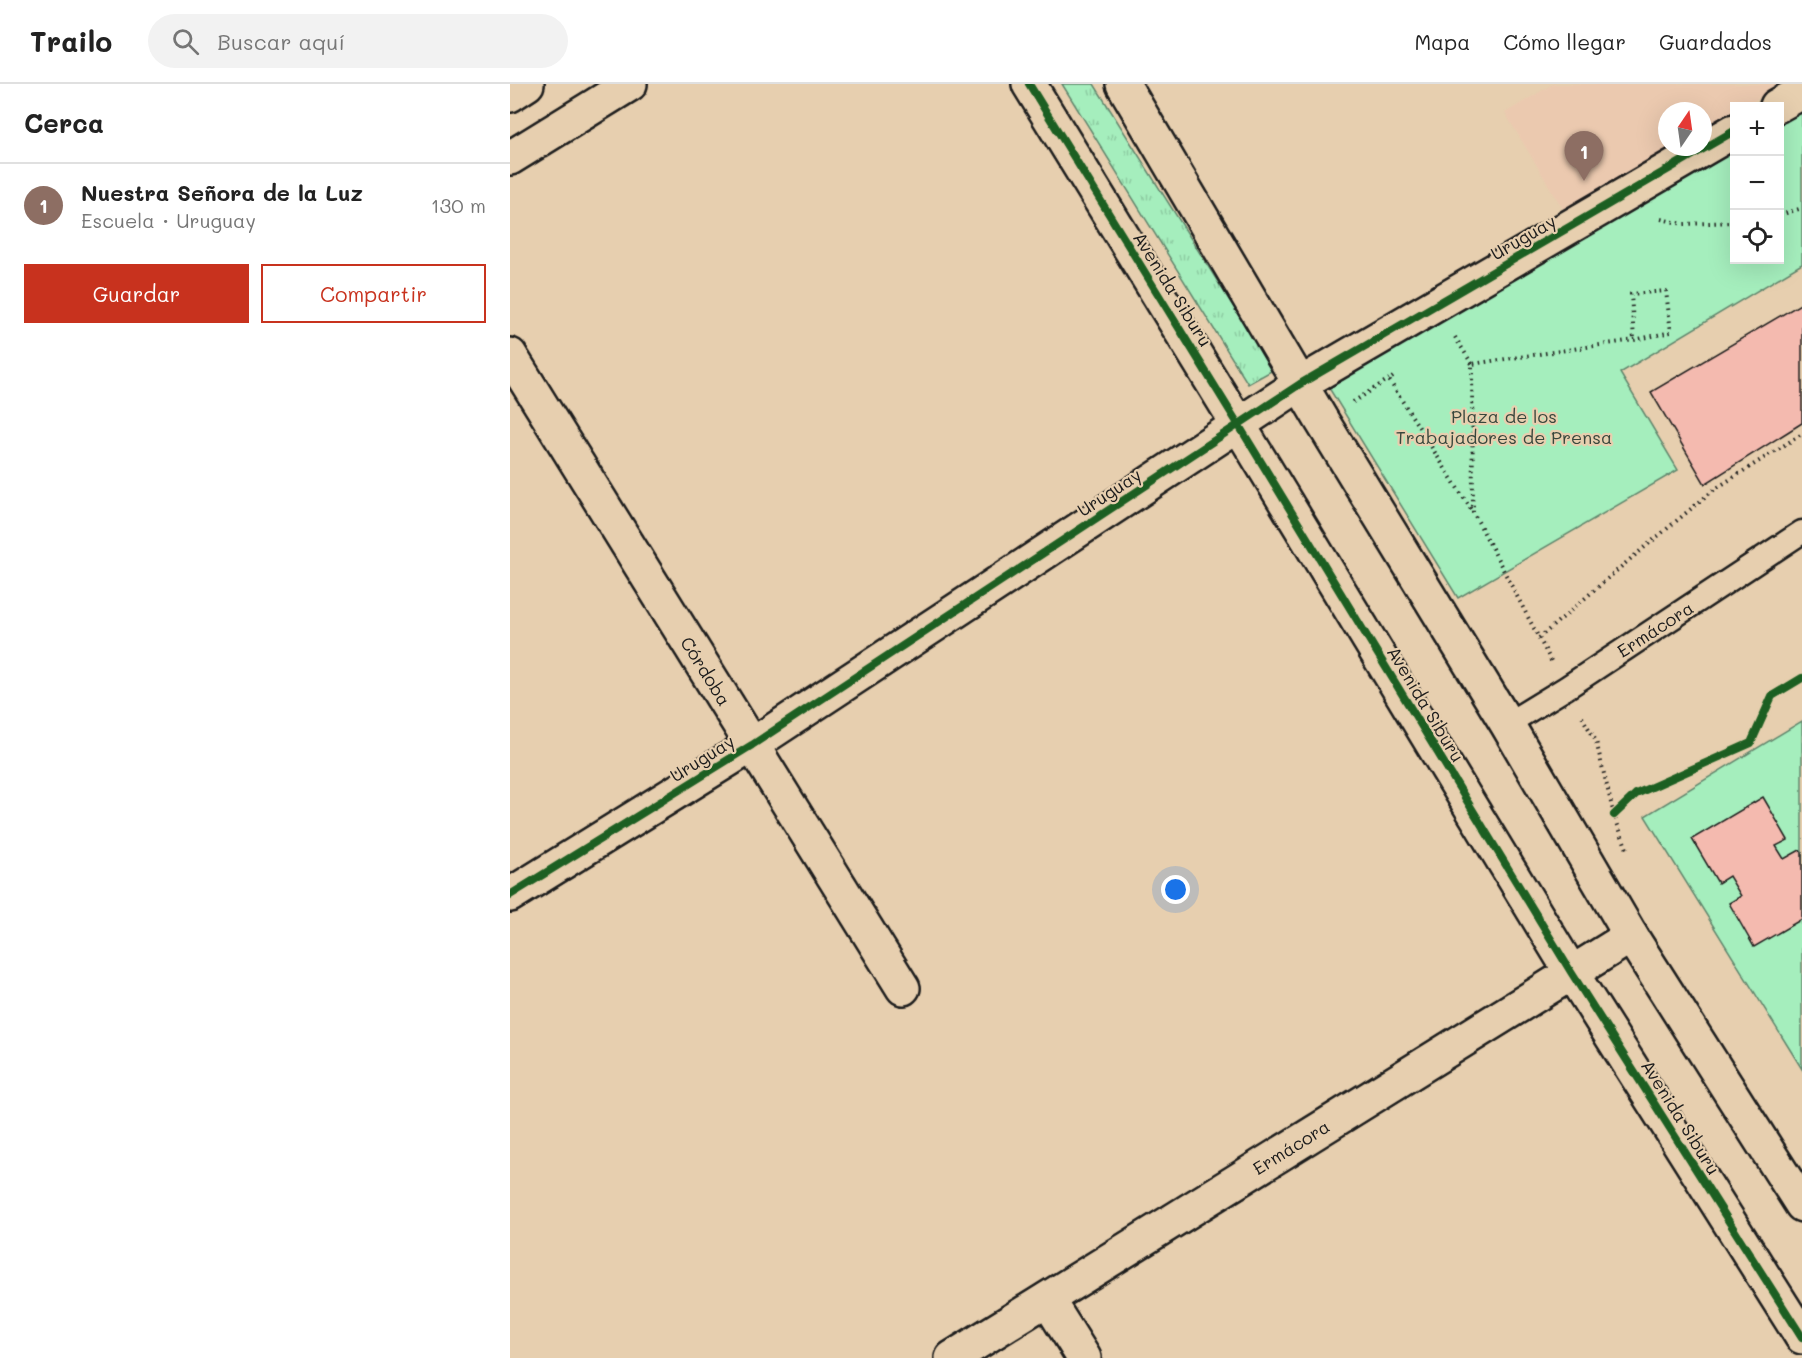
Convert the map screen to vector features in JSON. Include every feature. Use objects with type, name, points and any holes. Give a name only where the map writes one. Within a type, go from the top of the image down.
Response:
[{"type":"street","points":[[510,95],[527,84]]},
{"type":"street","points":[[510,158],[630,84]]},
{"type":"street","name":"Avenida Siburu","points":[[1029,84],[1571,972],[1802,1336]]},
{"type":"street","points":[[1123,84],[1300,384],[1507,724],[1631,936],[1802,1205]]},
{"type":"street","points":[[1784,102],[1802,92]]},
{"type":"street","name":"Uruguay","points":[[510,895],[752,745],[1300,384],[1730,134]]},
{"type":"street","name":"Córdoba","points":[[510,355],[903,988]]},
{"type":"street","name":"Ermácora","points":[[952,1358],[1631,936]]},
{"type":"street","points":[[1047,1299],[1083,1358]]},
{"type":"lane","name":"Ermácora","points":[[1507,724],[1566,688],[1802,532]]},
{"type":"path","points":[[1607,206],[1683,224],[1730,222]]},
{"type":"path","points":[[1784,213],[1802,208]]},
{"type":"path","points":[[1472,364],[1634,340],[1671,332],[1666,291],[1631,294],[1634,340]]},
{"type":"path","points":[[1446,344],[1455,338],[1472,364],[1473,512]]},
{"type":"path","points":[[1399,374],[1389,380],[1473,512],[1596,741]]},
{"type":"path","points":[[1539,638],[1715,489],[1802,434]]},
{"type":"path","points":[[1614,815],[1636,794],[1751,743],[1772,696],[1802,678]]},
{"type":"shaded area","points":[[1553,84],[1783,84],[1752,102],[1730,102],[1730,115],[1712,126],[1712,102],[1658,102],[1658,156],[1663,156],[1566,214],[1505,113]]},
{"type":"green space","points":[[1062,84],[1094,84],[1273,370],[1248,384]]},
{"type":"green space","name":"Plaza de los Trabajadores de Prensa","points":[[1802,103],[1802,264],[1620,373],[1678,470],[1458,598],[1329,388],[1730,145],[1730,264],[1784,264],[1784,114]]},
{"type":"green space","points":[[1802,721],[1802,1069],[1645,816]]},
{"type":"building","points":[[1802,303],[1802,423],[1705,484],[1651,392]]},
{"type":"building","points":[[1763,797],[1788,840],[1776,846],[1784,859],[1800,850],[1802,852],[1802,919],[1754,947],[1729,903],[1741,896],[1729,876],[1718,883],[1692,839]]},
{"type":"cycle path","points":[[1029,84],[1571,972],[1802,1337]]},
{"type":"cycle path","points":[[510,895],[752,745],[1300,384],[1730,133]]},
{"type":"cycle path","points":[[1614,815],[1636,794],[1751,743],[1772,696],[1802,678]]},
{"type":"place","name":"Nuestra Señora de la Luz","points":[[1584,181]]}]
